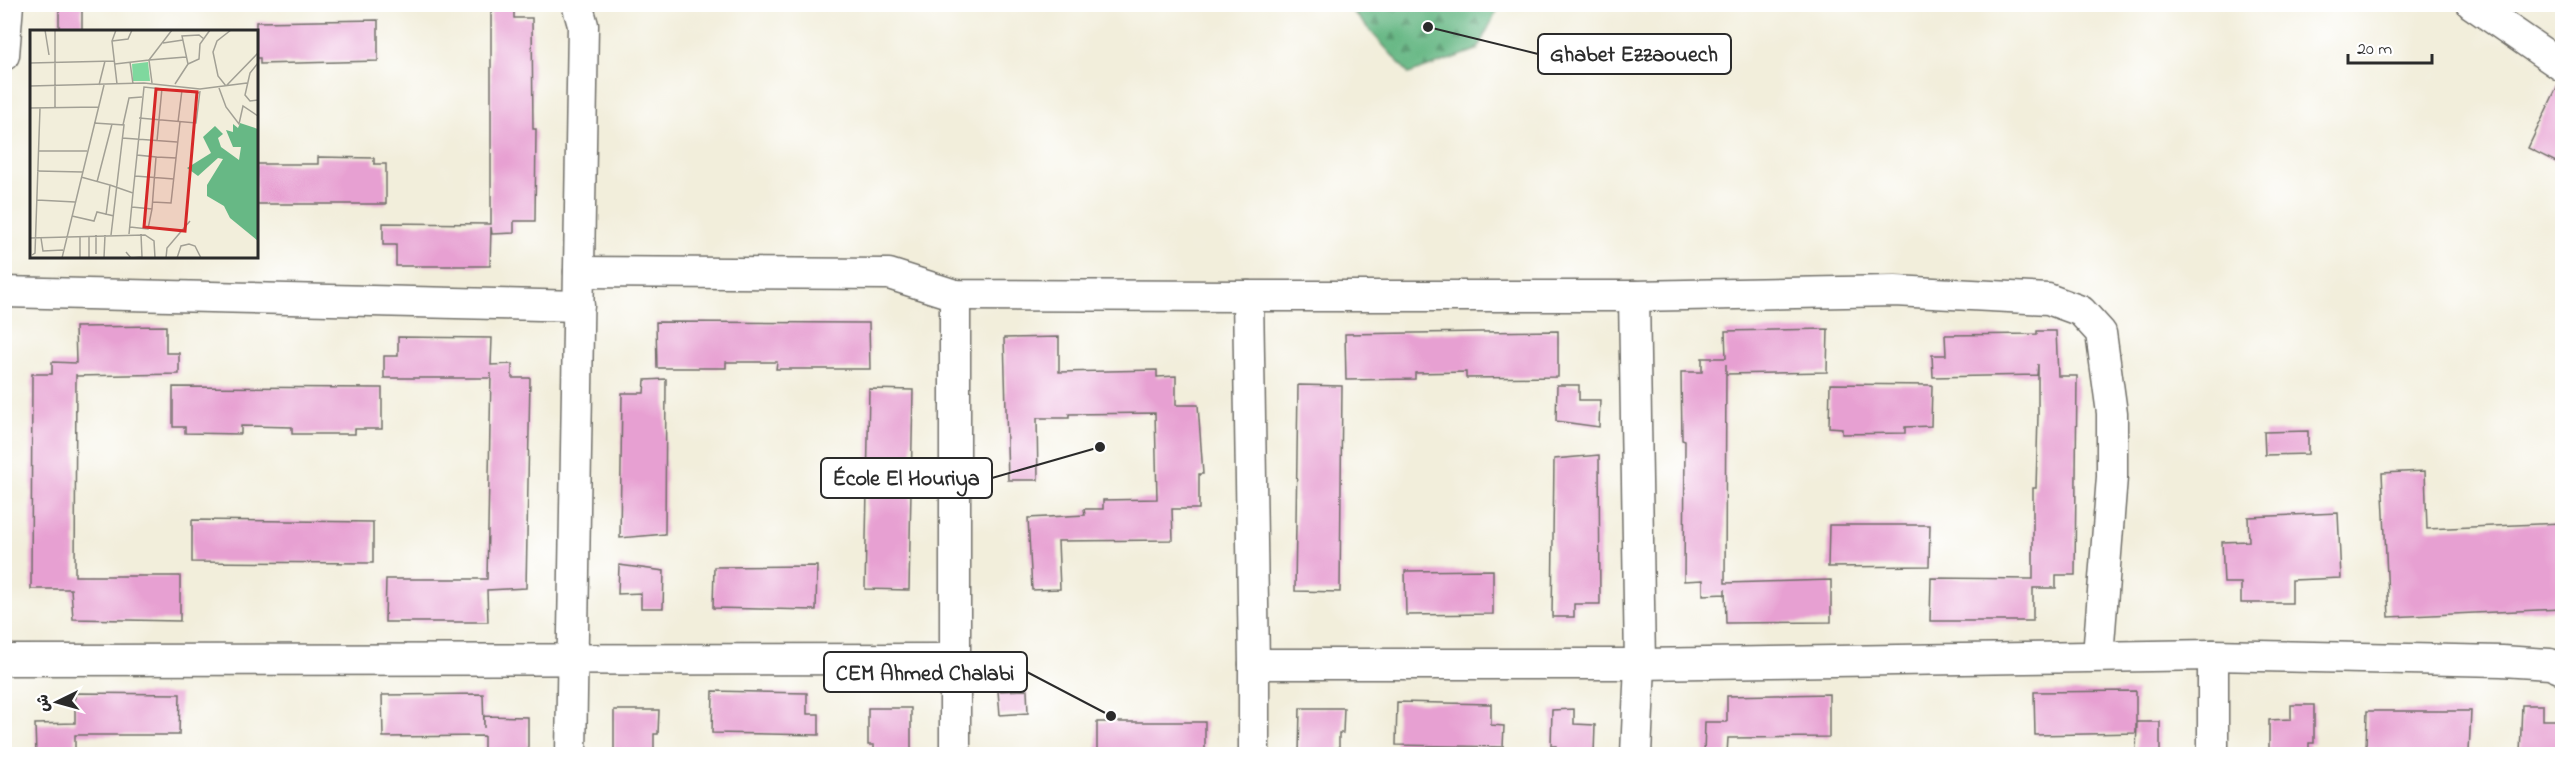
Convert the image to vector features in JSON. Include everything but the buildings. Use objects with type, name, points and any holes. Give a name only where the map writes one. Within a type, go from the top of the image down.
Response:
[{"type":"street","points":[[4,55],[8,4]]},
{"type":"street","points":[[571,754],[583,25],[577,4]]},
{"type":"street","points":[[2472,4],[2562,66]]},
{"type":"street","points":[[579,272],[888,274],[955,295],[1634,296],[1895,291],[2048,299],[2081,311],[2101,333],[2112,413],[2112,477],[2098,656]]},
{"type":"street","points":[[4,292],[579,306]]},
{"type":"street","points":[[955,295],[956,754]]},
{"type":"street","points":[[1248,296],[1254,754]]},
{"type":"street","points":[[1634,296],[1640,664],[1636,754]]},
{"type":"street","points":[[1254,664],[1640,664],[2213,655],[2502,661],[2550,664],[2562,669]]},
{"type":"street","points":[[2213,655],[2213,754]]},
{"type":"street","points":[[4,660],[956,659]]},
{"type":"green space","points":[[1347,5],[1500,5],[1477,50],[1409,74]]},
{"type":"place","name":"Ghabet Ezzaouech","points":[[1428,27]]},
{"type":"place","name":"École El Houriya","points":[[1100,447]]},
{"type":"place","name":"CEM Ahmed Chalabi","points":[[1111,716]]}]
